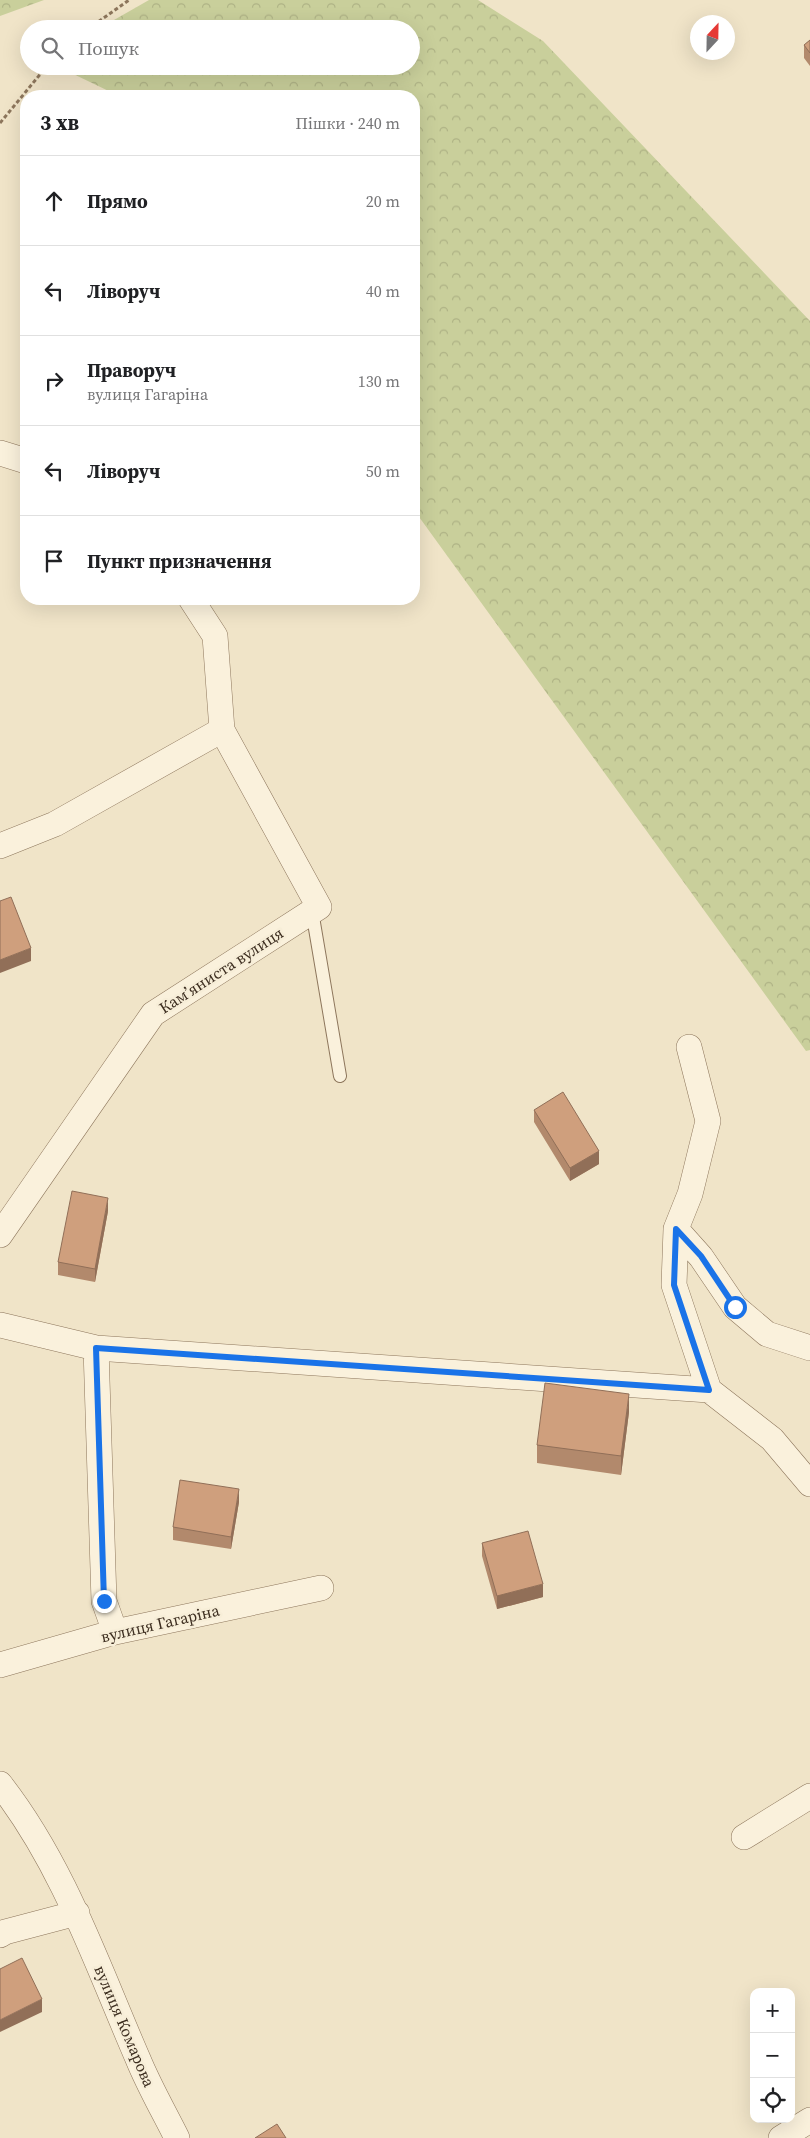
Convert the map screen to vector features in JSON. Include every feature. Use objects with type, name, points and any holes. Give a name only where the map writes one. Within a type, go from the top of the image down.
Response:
[{"type":"street","points":[[0,454],[20,459]]},
{"type":"street","points":[[195,605],[215,636],[222,730],[320,907],[312,911]]},
{"type":"street","points":[[0,846],[55,824],[222,730]]},
{"type":"street","name":"Камʼяниста вулиця","points":[[0,1235],[153,1014],[312,911]]},
{"type":"street","points":[[689,1047],[708,1121],[690,1194],[676,1229],[674,1285],[709,1390],[772,1439],[810,1484]]},
{"type":"street","points":[[676,1229],[701,1256],[735,1307],[768,1334],[810,1348]]},
{"type":"street","points":[[0,1325],[96,1348],[709,1390]]},
{"type":"street","points":[[96,1348],[104,1601],[115,1632]]},
{"type":"street","name":"вулиця Гагаріна","points":[[0,1665],[115,1632],[321,1588]]},
{"type":"street","name":"вулиця Комарова","points":[[0,1784],[22,1812],[77,1914],[139,2062],[177,2138]]},
{"type":"street","points":[[744,1837],[810,1796]]},
{"type":"street","points":[[0,1936],[5,1932],[77,1914]]},
{"type":"street","points":[[781,2138],[810,2120]]},
{"type":"lane","points":[[312,911],[340,1076]]},
{"type":"path","points":[[101,20],[129,0]]},
{"type":"path","points":[[27,90],[40,75]]},
{"type":"path","points":[[0,123],[20,99]]},
{"type":"green space","points":[[0,0],[44,0],[0,16]]},
{"type":"green space","points":[[149,0],[478,0],[543,41],[810,321],[810,1050],[806,1051],[420,518],[420,90],[107,90],[75,75],[420,75],[420,20],[114,20]]},
{"type":"building","points":[[810,40],[810,53],[804,45]]},
{"type":"building","points":[[11,897],[31,948],[0,960],[0,901]]},
{"type":"building","points":[[563,1092],[599,1151],[570,1168],[534,1110]]},
{"type":"building","points":[[72,1191],[108,1198],[95,1269],[58,1262]]},
{"type":"building","points":[[545,1383],[629,1394],[621,1456],[537,1445]]},
{"type":"building","points":[[180,1480],[239,1489],[231,1537],[173,1527]]},
{"type":"building","points":[[528,1531],[543,1584],[497,1596],[482,1543]]},
{"type":"building","points":[[22,1958],[42,1999],[0,2020],[0,1969]]},
{"type":"building","points":[[277,2124],[286,2138],[255,2138]]},
{"type":"route","points":[[104,1601],[96,1348],[709,1390],[674,1285],[676,1229],[701,1256],[735,1307]]}]
